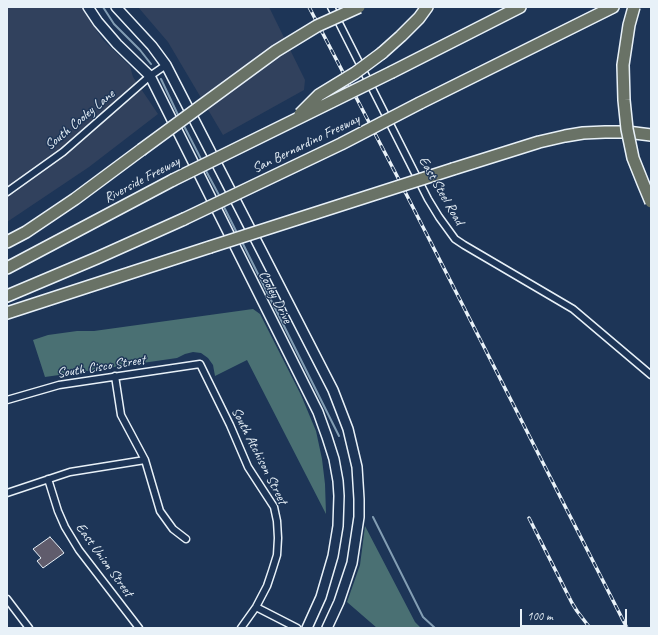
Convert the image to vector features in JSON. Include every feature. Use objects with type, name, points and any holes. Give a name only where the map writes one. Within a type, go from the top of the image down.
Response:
[{"type":"highway","points":[[7,242],[26,232],[75,199],[276,51],[317,26],[359,7]]},
{"type":"highway","points":[[292,121],[319,95],[355,73],[382,53],[419,18],[427,7]]},
{"type":"highway","name":"San Bernardino Freeway","points":[[292,121],[520,7]]},
{"type":"highway","name":"San Bernardino Freeway","points":[[7,296],[184,219],[341,144],[613,7]]},
{"type":"highway","points":[[634,7],[629,25],[623,65],[624,100],[627,129],[633,158],[651,202]]},
{"type":"highway","name":"Riverside Freeway","points":[[7,268],[173,180],[292,121]]},
{"type":"highway","points":[[7,313],[539,142],[583,133],[627,132],[651,135]]},
{"type":"street","name":"Cooley Drive","points":[[88,7],[98,22],[117,44],[150,76],[318,412],[334,459],[338,481],[338,526],[333,556],[321,597],[307,628]]},
{"type":"street","name":"Cooley Drive","points":[[116,7],[152,46],[166,65],[333,390],[348,429],[357,467],[359,517],[352,563],[339,602],[326,628]]},
{"type":"street","name":"East Steel Road","points":[[331,7],[428,199],[455,239],[573,309],[651,375]]},
{"type":"street","name":"South Cooley Lane","points":[[7,192],[63,152],[150,76],[166,65]]},
{"type":"street","name":"South Cisco Street","points":[[7,400],[59,384],[200,364]]},
{"type":"street","name":"South Atchison Street","points":[[200,364],[230,425],[248,467],[274,508],[277,521],[277,555],[266,586],[256,607],[241,628]]},
{"type":"street","points":[[115,376],[121,415],[145,460],[160,511],[172,529],[186,539]]},
{"type":"street","points":[[7,493],[70,472],[145,460]]},
{"type":"street","name":"East Union Street","points":[[48,479],[58,511],[65,527],[79,550],[139,628]]},
{"type":"street","points":[[7,600],[29,628]]},
{"type":"street","points":[[7,612],[13,607]]},
{"type":"street","points":[[256,607],[297,628]]},
{"type":"shaded area","points":[[7,7],[81,7],[103,40],[130,66],[133,77],[158,114],[89,167],[7,222]]},
{"type":"shaded area","points":[[138,7],[269,7],[305,80],[304,90],[223,135],[168,42]]},
{"type":"green space","points":[[253,309],[260,314],[301,395],[316,431],[322,459],[326,514],[247,360],[215,376],[213,365],[208,358],[201,353],[193,352],[177,358],[45,377],[33,340],[48,335],[77,331],[94,331]]},
{"type":"green space","points":[[365,526],[415,622],[421,628],[377,628],[347,602],[360,565]]},
{"type":"building","points":[[50,537],[64,553],[43,568],[37,561],[41,558],[33,549]]},
{"type":"waterway","points":[[103,7],[114,24],[140,50],[151,64]]},
{"type":"waterway","points":[[161,79],[179,117]]},
{"type":"waterway","points":[[183,124],[202,161]]},
{"type":"waterway","points":[[205,169],[220,197]]},
{"type":"waterway","points":[[223,205],[238,235]]},
{"type":"waterway","points":[[241,240],[339,436]]},
{"type":"waterway","points":[[373,517],[423,617],[435,628]]},
{"type":"railway","points":[[309,7],[396,174],[627,628]]},
{"type":"railway","points":[[529,518],[572,603],[590,628]]}]
